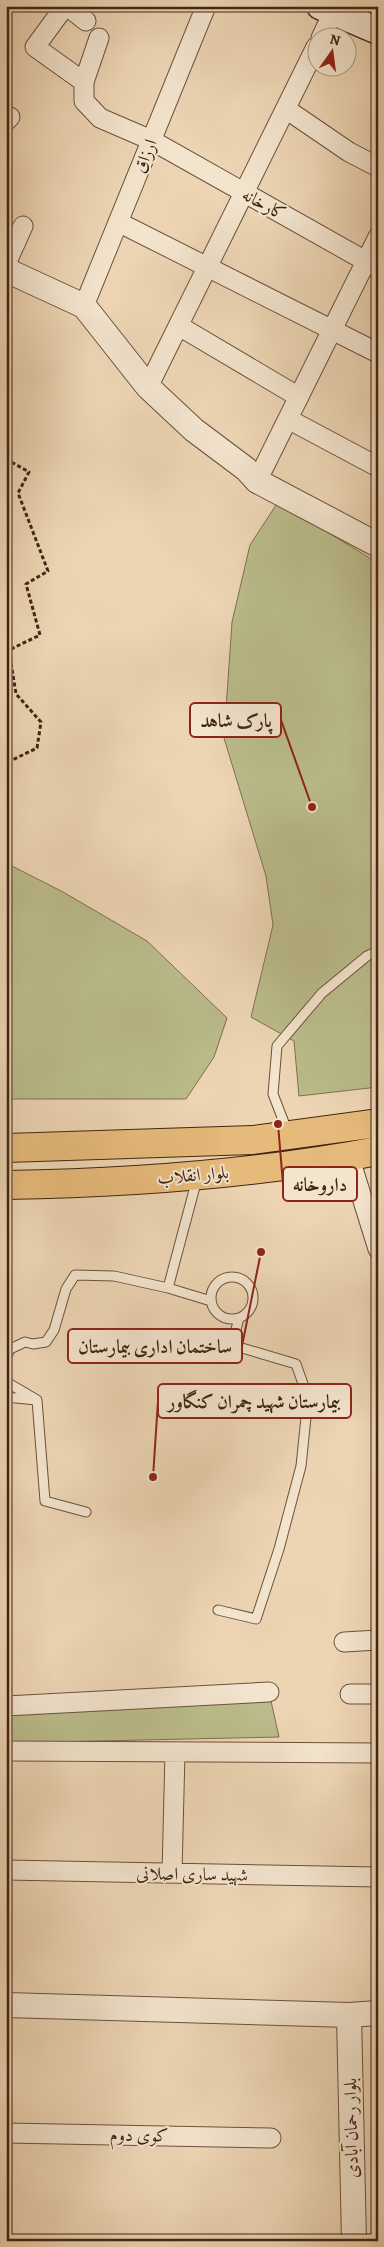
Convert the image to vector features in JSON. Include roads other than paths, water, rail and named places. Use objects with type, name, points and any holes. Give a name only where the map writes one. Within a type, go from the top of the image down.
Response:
[{"type":"main road","points":[[330,8],[378,31]]},
{"type":"main road","name":"بلوار انقلاب","points":[[6,1148],[253,1140],[378,1123]]},
{"type":"main road","name":"بلوار انقلاب","points":[[6,1184],[134,1180],[254,1170],[378,1151]]},
{"type":"street","points":[[86,21],[66,6],[35,47],[84,82],[98,38]]},
{"type":"street","name":"ارزاق","points":[[84,306],[206,6]]},
{"type":"street","points":[[324,28],[330,8]]},
{"type":"street","points":[[148,387],[306,68]]},
{"type":"street","name":"کارخانه","points":[[84,82],[84,101],[100,118],[151,140],[372,265]]},
{"type":"street","points":[[286,109],[350,152],[378,167]]},
{"type":"street","points":[[118,222],[378,353]]},
{"type":"street","points":[[6,264],[23,226]]},
{"type":"street","points":[[257,482],[332,330],[372,265],[378,237]]},
{"type":"street","points":[[6,270],[84,306],[148,387],[194,430],[246,470],[257,482],[378,545]]},
{"type":"street","points":[[178,326],[299,397]]},
{"type":"street","points":[[288,419],[378,467]]},
{"type":"street","points":[[349,1156],[378,1249]]},
{"type":"street","points":[[344,1642],[378,1640]]},
{"type":"street","points":[[6,1706],[269,1692]]},
{"type":"street","points":[[350,1694],[378,1694]]},
{"type":"street","points":[[6,1750],[378,1753]]},
{"type":"street","points":[[172,1873],[175,1752]]},
{"type":"street","name":"شهید ساری اصلانی","points":[[6,1870],[378,1877]]},
{"type":"street","points":[[6,2005],[349,2015],[378,2013],[378,2024]]},
{"type":"street","name":"بلوار رحمان آبادی","points":[[349,2015],[354,2241]]},
{"type":"street","name":"کوی دوم","points":[[6,2133],[272,2138]]},
{"type":"lane","points":[[289,1135],[273,1094],[277,1046],[322,994],[367,956],[378,952]]},
{"type":"lane","points":[[168,1288],[199,1174]]},
{"type":"lane","points":[[6,1358],[10,1349],[25,1342],[33,1344],[46,1342],[54,1330],[66,1289],[75,1275],[114,1276],[168,1288],[211,1301]]},
{"type":"lane","points":[[218,1610],[256,1619],[279,1549],[301,1466],[308,1419],[308,1398],[296,1364],[232,1345],[239,1318],[250,1309],[253,1302],[251,1288],[242,1279],[229,1277],[217,1283],[213,1288],[211,1301],[214,1308],[224,1317],[239,1318]]},
{"type":"lane","points":[[6,1375],[8,1383],[37,1400]]},
{"type":"lane","points":[[6,1397],[37,1400]]},
{"type":"lane","points":[[37,1400],[45,1501],[86,1512]]},
{"type":"place","name":"پارک شاهد","points":[[312,807]]},
{"type":"place","name":"داروخانه","points":[[278,1124]]},
{"type":"place","name":"ساختمان اداری بیمارستان","points":[[261,1252]]},
{"type":"place","name":"بیمارستان شهید چمران کنگاور","points":[[153,1477]]}]
